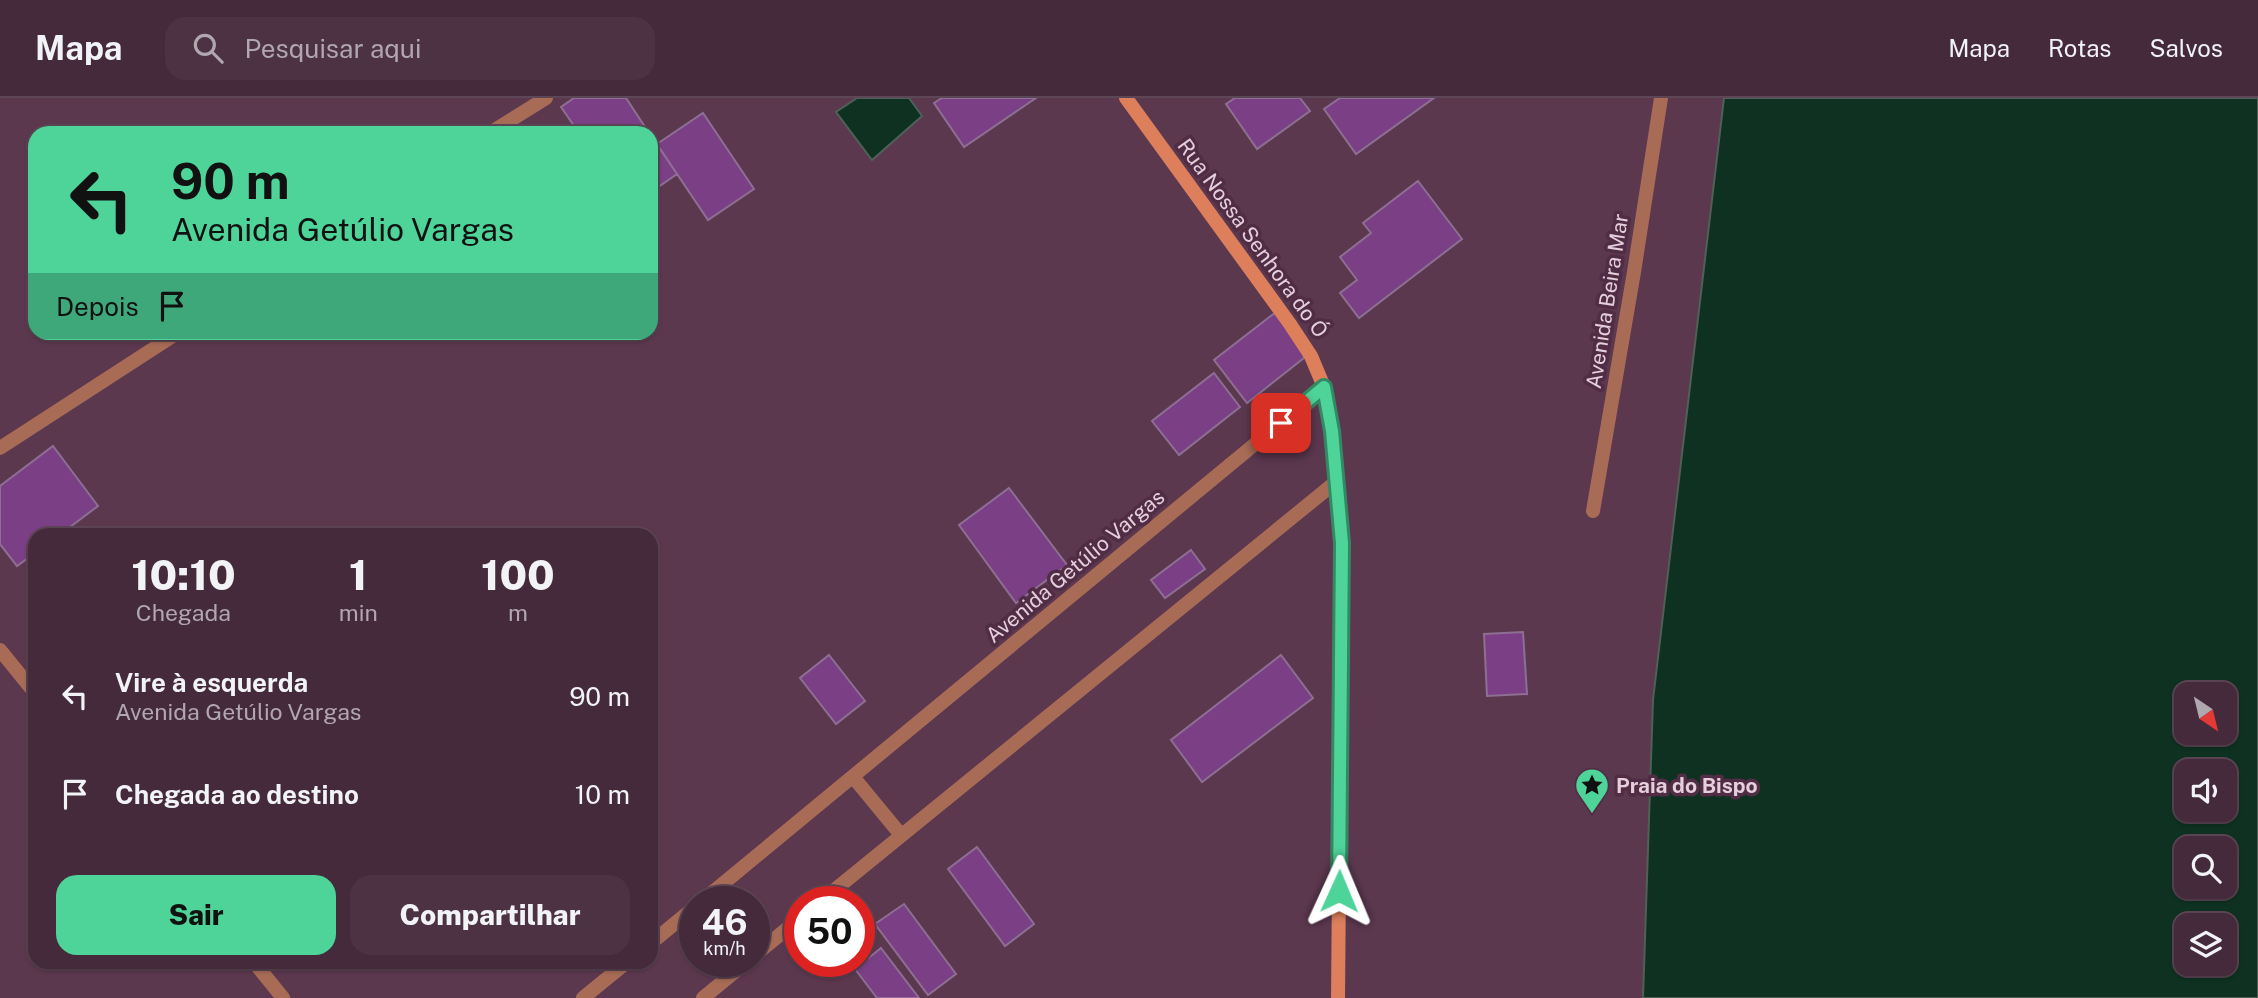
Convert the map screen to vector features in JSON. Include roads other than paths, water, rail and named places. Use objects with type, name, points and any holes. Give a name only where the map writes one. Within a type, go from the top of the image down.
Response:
[{"type":"main road","name":"Rua Nossa Senhora do Ó","points":[[1126,98],[1290,324],[1311,356],[1324,387],[1337,481],[1342,543],[1338,998]]},
{"type":"street","points":[[501,126],[546,98]]},
{"type":"street","name":"Avenida Beira Mar","points":[[1593,511],[1661,98]]},
{"type":"street","points":[[0,448],[167,340]]},
{"type":"street","name":"Avenida Getúlio Vargas","points":[[720,886],[1324,387]]},
{"type":"street","points":[[839,886],[1337,481]]},
{"type":"street","points":[[0,650],[28,684]]},
{"type":"street","points":[[853,778],[901,835]]},
{"type":"street","points":[[658,937],[679,920]]},
{"type":"street","points":[[770,943],[784,931]]},
{"type":"street","points":[[260,969],[284,998]]},
{"type":"street","points":[[583,998],[618,969]]},
{"type":"street","points":[[703,998],[729,977]]},
{"type":"place","name":"Praia do Bispo","points":[[1592,815]]}]
